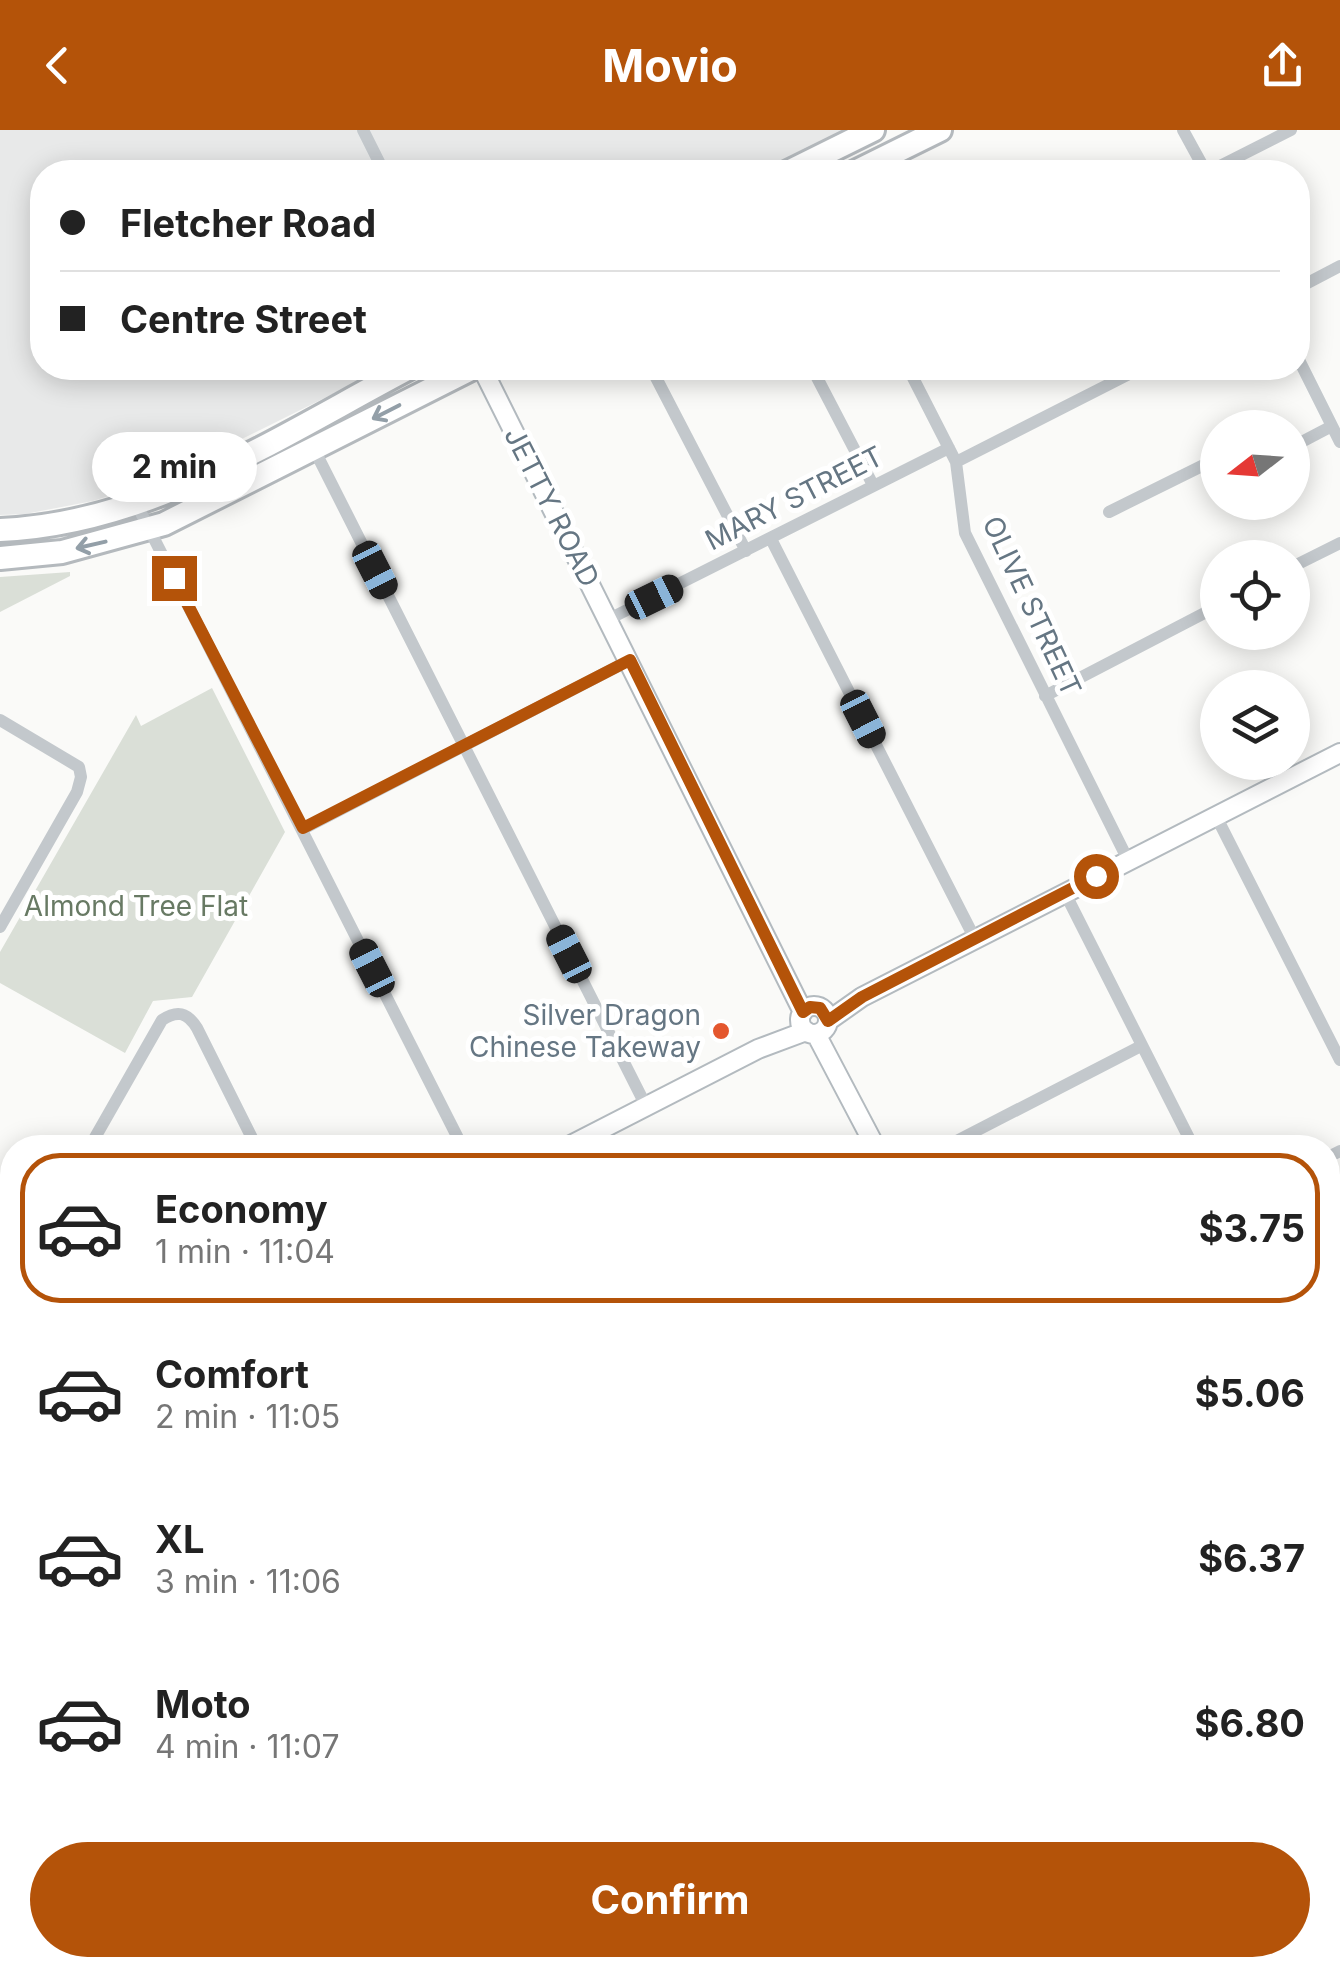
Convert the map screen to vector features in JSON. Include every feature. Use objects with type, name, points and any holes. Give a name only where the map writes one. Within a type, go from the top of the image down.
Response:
[{"type":"highway","points":[[812,160],[872,130]]},
{"type":"highway","points":[[879,160],[940,130]]},
{"type":"highway","points":[[0,530],[88,520],[136,505],[222,466],[386,380]]},
{"type":"highway","points":[[0,558],[62,552],[148,529],[449,380]]},
{"type":"street","points":[[363,130],[378,160]]},
{"type":"street","points":[[1183,130],[1200,160]]},
{"type":"street","points":[[1231,160],[1291,130]]},
{"type":"street","points":[[1310,282],[1340,266]]},
{"type":"street","name":"JETTY ROAD","points":[[488,380],[869,1135]]},
{"type":"street","points":[[657,380],[746,551]]},
{"type":"street","points":[[818,380],[874,485]]},
{"type":"street","name":"OLIVE STREET","points":[[914,380],[956,462],[965,533],[1128,860]]},
{"type":"street","points":[[956,462],[1117,380]]},
{"type":"street","points":[[1309,380],[1340,442]]},
{"type":"street","points":[[1310,438],[1332,426]]},
{"type":"street","name":"MARY STREET","points":[[609,619],[949,448]]},
{"type":"street","points":[[314,449],[646,1106]]},
{"type":"street","points":[[1109,512],[1200,467]]},
{"type":"street","points":[[136,505],[456,1135]]},
{"type":"street","points":[[771,540],[975,939]]},
{"type":"street","points":[[1310,558],[1340,543]]},
{"type":"street","points":[[1045,696],[1200,615]]},
{"type":"street","points":[[303,828],[630,660]]},
{"type":"street","points":[[0,720],[68,759],[79,768],[81,776],[77,792],[0,927]]},
{"type":"street","points":[[590,1135],[1340,752]]},
{"type":"street","points":[[1216,816],[1340,1060]]},
{"type":"street","points":[[1066,892],[1187,1135]]},
{"type":"street","points":[[97,1135],[162,1020],[174,1013],[192,1020],[250,1135]]},
{"type":"street","points":[[968,1135],[1141,1046]]},
{"type":"shaded area","points":[[0,130],[850,130],[791,160],[30,160],[30,380],[361,380],[159,480],[93,501],[0,515]]},
{"type":"green space","points":[[70,572],[70,576],[0,612],[0,577]]},
{"type":"green space","name":"Almond Tree Flat","points":[[212,688],[285,832],[192,997],[153,1001],[125,1053],[0,983],[0,952],[136,715],[141,726]]},
{"type":"place","name":"Silver Dragon Chinese Takeway","points":[[721,1031]]},
{"type":"route","points":[[174,578],[303,828],[630,660],[803,1012],[815,1006],[828,1021],[862,997],[1096,876]]}]
